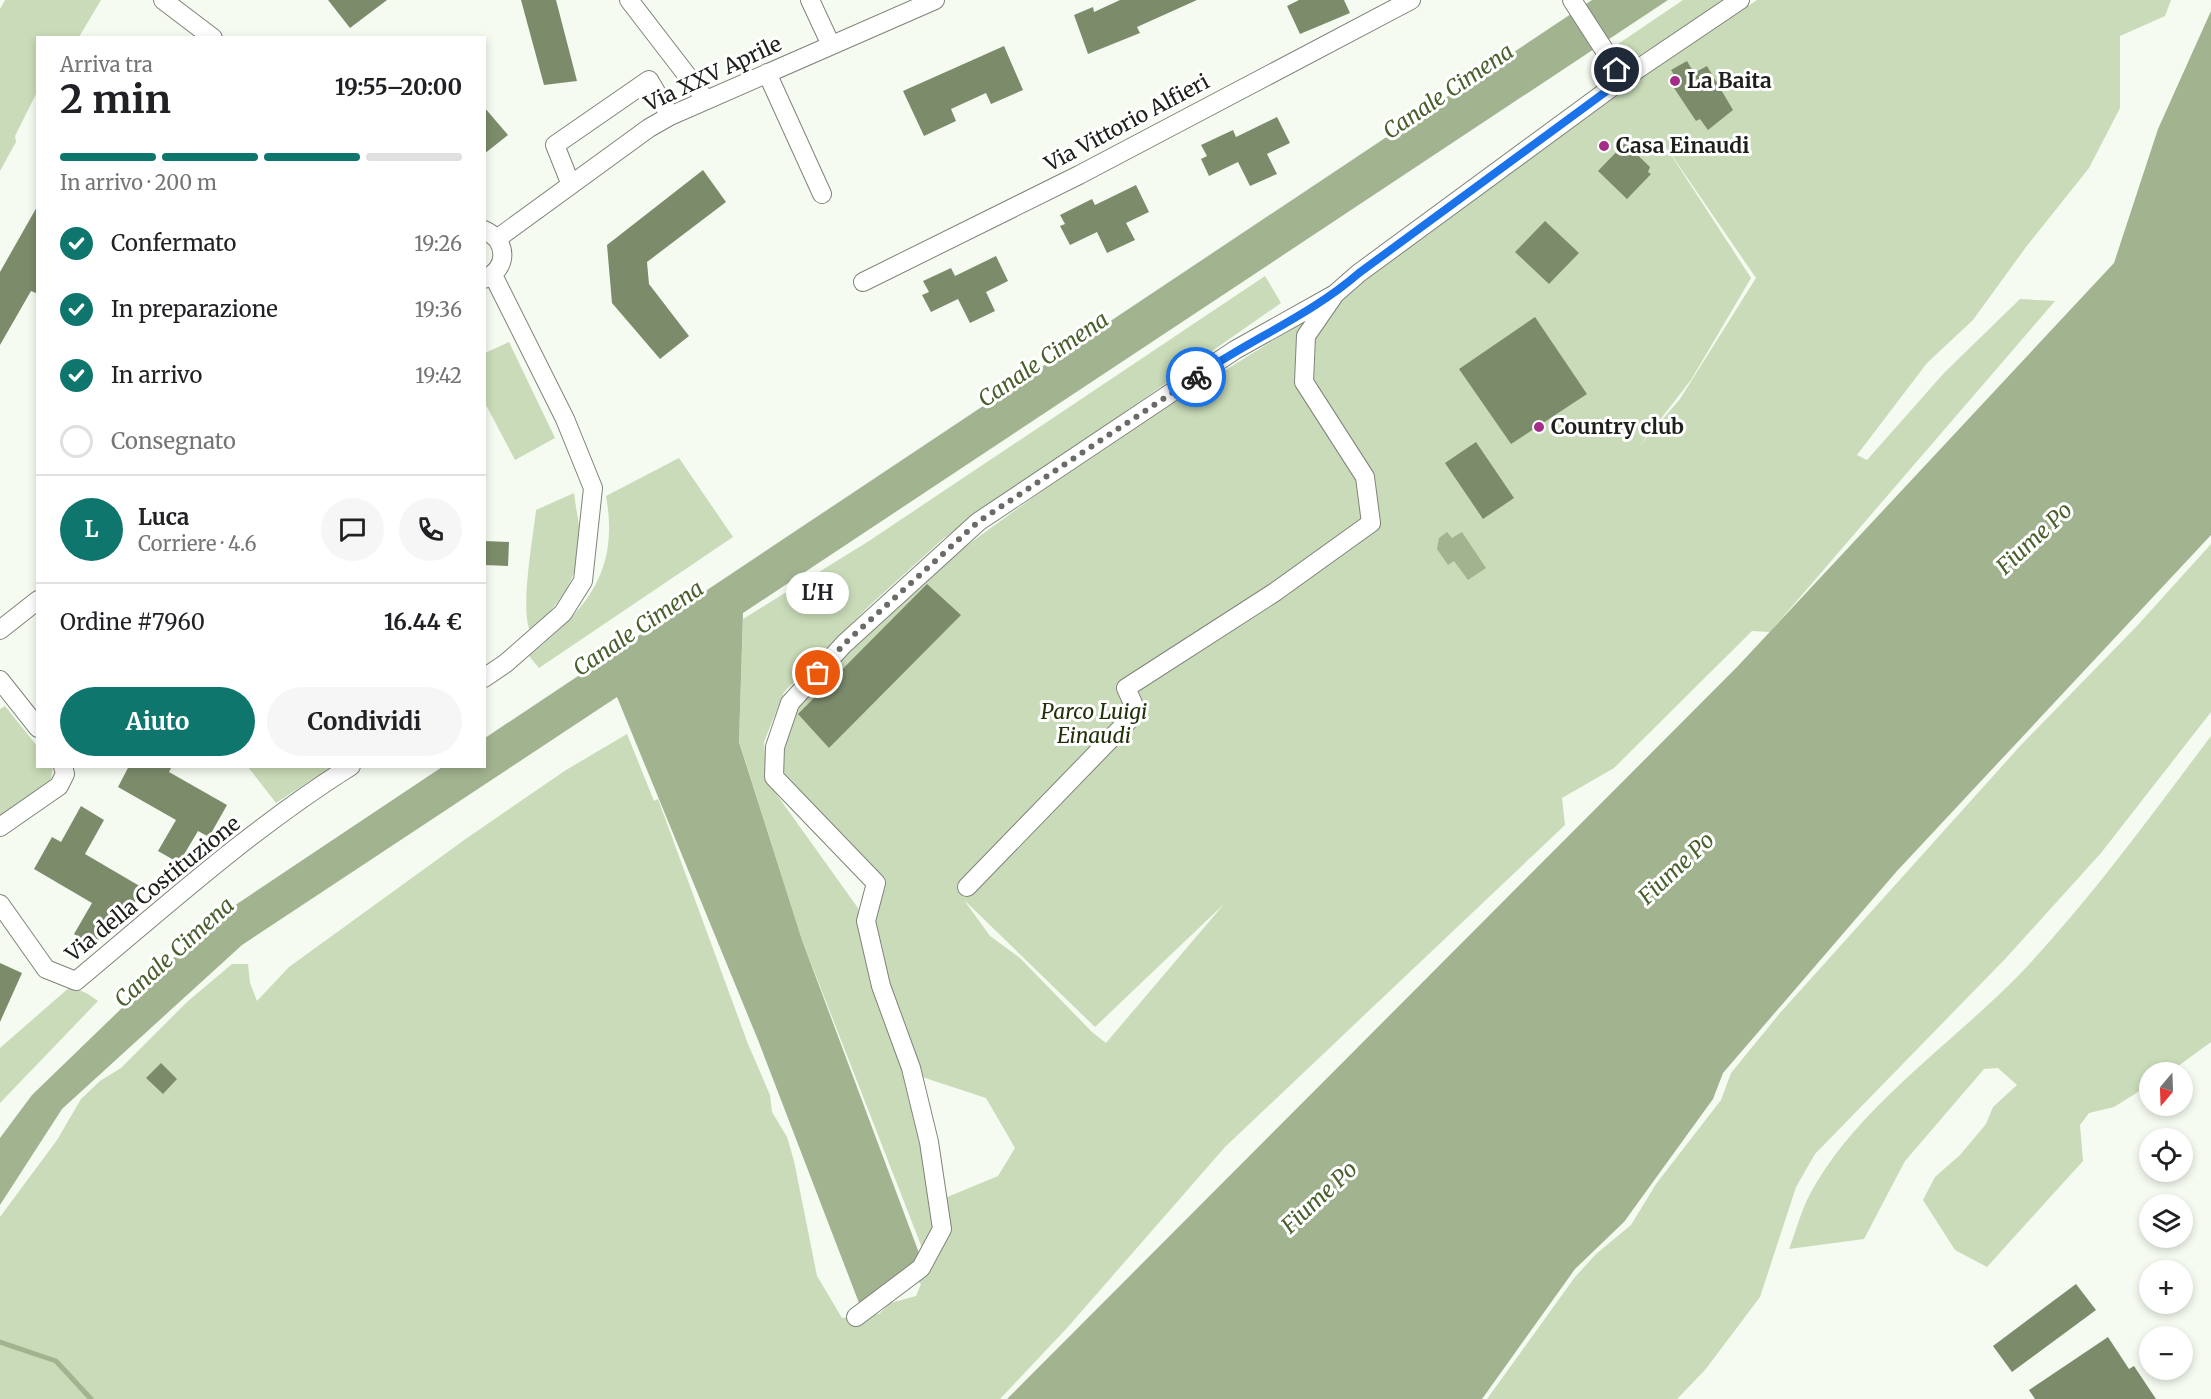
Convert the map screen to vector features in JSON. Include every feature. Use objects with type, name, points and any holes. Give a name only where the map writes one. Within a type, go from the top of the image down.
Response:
[{"type":"street","points":[[163,0],[210,36]]},
{"type":"street","points":[[629,0],[706,100]]},
{"type":"street","points":[[810,0],[831,45]]},
{"type":"street","name":"Via XXV Aprile","points":[[491,234],[571,185],[670,116],[935,0]]},
{"type":"street","name":"Via Vittorio Alfieri","points":[[863,282],[1079,175],[1411,0]]},
{"type":"street","points":[[1572,0],[1623,79]]},
{"type":"street","points":[[856,1317],[921,1268],[942,1229],[929,1142],[911,1068],[881,986],[866,921],[876,883],[774,777],[775,747],[790,702],[844,644],[978,522],[1235,350],[1335,294],[1359,273],[1623,79],[1740,0]]},
{"type":"street","points":[[767,73],[822,194]]},
{"type":"street","points":[[571,185],[555,146],[649,80],[670,116]]},
{"type":"street","points":[[486,677],[506,663],[563,614],[583,581],[593,488],[565,418],[489,277],[500,267],[504,255],[491,234]]},
{"type":"street","points":[[967,887],[1127,722],[1135,708],[1126,688],[1275,592],[1371,523],[1365,477],[1304,382],[1306,336],[1335,294]]},
{"type":"street","points":[[0,630],[36,602]]},
{"type":"street","points":[[0,680],[36,725]]},
{"type":"street","points":[[0,827],[59,786],[64,774],[63,768]]},
{"type":"street","name":"Via della Costituzione","points":[[0,904],[46,969],[76,981],[308,793],[348,768]]},
{"type":"green space","points":[[5,0],[101,0],[80,36],[36,36],[36,94],[15,136],[16,142],[0,171],[0,9]]},
{"type":"green space","points":[[1683,0],[1729,0],[1637,57],[1631,49],[1620,49],[1618,44]]},
{"type":"green space","name":"Parco Luigi Einaudi","points":[[1757,0],[2171,0],[2165,16],[2120,36],[2120,108],[2089,168],[2026,247],[1973,320],[1927,363],[1857,455],[1867,460],[1944,373],[2020,299],[2055,301],[1770,632],[1752,631],[1614,768],[1562,798],[1565,825],[1225,1147],[1067,1328],[1000,1399],[0,1399],[0,1217],[57,1140],[81,1099],[100,1081],[121,1068],[187,1002],[232,964],[248,964],[250,983],[257,1001],[289,967],[467,838],[566,770],[627,734],[654,801],[658,799],[748,1044],[770,1095],[772,1112],[787,1137],[817,1276],[842,1318],[879,1314],[890,1303],[916,1296],[921,1284],[907,1270],[924,1253],[802,940],[739,741],[743,619],[869,541],[1265,276],[1281,303],[944,538],[869,606],[784,692],[764,742],[767,781],[858,908],[875,984],[908,1086],[935,1223],[945,1198],[998,1176],[1015,1148],[986,1098],[919,1076],[899,1022],[871,921],[883,888],[886,889],[779,776],[784,733],[805,693],[879,620],[955,554],[1098,450],[1344,296],[1370,272],[1597,107]],"holes":[[[1662,141],[1756,278],[1680,399],[1638,448],[1691,380],[1751,278]],[[964,900],[1095,1027],[1224,904],[1106,1043],[1092,1032],[1020,958],[990,936]]]},
{"type":"green space","points":[[509,342],[555,438],[515,460],[486,405],[486,353]]},
{"type":"green space","points":[[679,458],[733,537],[539,668],[529,656],[567,623],[582,606],[603,569],[608,547],[609,523],[606,496]]},
{"type":"green space","points":[[574,493],[580,547],[573,577],[562,597],[530,631],[526,606],[536,510]]},
{"type":"green space","points":[[2211,544],[2211,712],[2101,853],[2006,958],[1815,1154],[1796,1187],[1760,1297],[1705,1370],[1677,1399],[1487,1399],[1575,1277],[1596,1254],[1631,1225],[1656,1184],[1721,1100],[1731,1073],[1780,1013],[2021,745],[2136,627]]},
{"type":"green space","points":[[5,706],[36,745],[36,768],[53,768],[50,784],[0,822],[0,709]]},
{"type":"green space","points":[[2211,736],[2211,1042],[2184,1062],[2139,1062],[2139,1091],[2114,1107],[2089,1113],[2080,1125],[2083,1161],[1987,1267],[1955,1250],[1923,1200],[1935,1177],[1960,1155],[1986,1124],[1993,1107],[2017,1085],[1998,1068],[1984,1069],[1905,1161],[1864,1239],[1789,1249],[1810,1194],[1830,1162],[1853,1133],[1907,1078],[2020,974],[2119,858]]},
{"type":"green space","points":[[249,768],[329,768],[276,803]]},
{"type":"green space","points":[[71,986],[98,1001],[0,1103],[0,1048]]},
{"type":"water","points":[[1592,0],[1668,0],[743,613],[739,742],[802,940],[922,1261],[859,1303],[758,1040],[617,697],[242,945],[62,1109],[0,1205],[0,1138],[32,1095],[213,920],[441,768],[486,768],[486,737]]},
{"type":"water","name":"Fiume Po","points":[[2211,11],[2211,535],[1897,871],[1723,1073],[1713,1099],[1624,1222],[1575,1269],[1482,1399],[1007,1399],[1737,667],[2114,263],[2158,129]]},
{"type":"water","points":[[1447,532],[1452,538],[1462,532],[1486,568],[1468,580],[1454,561],[1448,565],[1437,549],[1439,538]]},
{"type":"building","points":[[328,0],[387,0],[350,28]]},
{"type":"building","points":[[521,0],[556,0],[577,81],[544,85]]},
{"type":"building","points":[[1120,0],[1197,0],[1137,27],[1140,33],[1088,54],[1074,15],[1093,7],[1094,12]]},
{"type":"building","points":[[1299,0],[1344,0],[1350,13],[1300,34],[1287,6]]},
{"type":"building","points":[[1004,46],[1023,90],[991,104],[986,93],[951,109],[956,121],[924,136],[903,91]]},
{"type":"building","points":[[1687,61],[1694,73],[1707,66],[1733,110],[1708,130],[1700,119],[1696,121],[1674,88],[1679,83],[1671,70]]},
{"type":"building","points":[[486,109],[508,135],[486,152]]},
{"type":"building","points":[[1277,117],[1290,143],[1267,154],[1277,174],[1250,186],[1238,162],[1209,176],[1201,159],[1207,156],[1201,145],[1233,130],[1236,137]]},
{"type":"building","points":[[1625,143],[1650,167],[1648,172],[1651,174],[1627,199],[1598,171]]},
{"type":"building","points":[[703,170],[726,202],[647,262],[649,284],[689,336],[660,359],[612,303],[607,245]]},
{"type":"building","points":[[1136,185],[1149,212],[1126,223],[1135,240],[1107,253],[1097,232],[1070,245],[1060,226],[1065,224],[1060,215],[1092,199],[1095,205]]},
{"type":"building","points":[[36,209],[36,293],[31,291],[0,345],[0,272]]},
{"type":"building","points":[[1545,221],[1579,253],[1549,284],[1515,252]]},
{"type":"building","points":[[996,256],[1008,281],[986,292],[995,311],[970,323],[958,299],[931,312],[922,295],[929,292],[923,281],[951,268],[955,276]]},
{"type":"building","points":[[1535,317],[1587,394],[1511,444],[1459,369]]},
{"type":"building","points":[[1476,442],[1514,498],[1483,519],[1445,463]]},
{"type":"building","points":[[486,541],[509,542],[508,566],[486,565]]},
{"type":"building","points":[[927,584],[961,615],[829,748],[798,714]]},
{"type":"building","points":[[128,768],[171,768],[169,772],[227,805],[209,837],[198,831],[179,863],[158,851],[176,820],[118,787]]},
{"type":"building","points":[[81,806],[104,820],[85,854],[143,888],[125,919],[114,913],[95,946],[74,934],[92,903],[34,869],[52,837],[61,842]]},
{"type":"building","points":[[0,963],[22,973],[0,1022]]},
{"type":"building","points":[[161,1063],[177,1079],[163,1094],[146,1078]]},
{"type":"building","points":[[2076,1284],[2096,1310],[2012,1372],[1993,1346]]},
{"type":"building","points":[[2108,1337],[2129,1369],[2134,1366],[2139,1374],[2139,1380],[2143,1380],[2156,1399],[2035,1399],[2029,1390]]},
{"type":"waterway","points":[[0,1342],[56,1361],[91,1399]]},
{"type":"way so far","points":[[818,673],[844,644],[978,522],[1196,377]]},
{"type":"place","name":"La Baita","points":[[1675,81]]},
{"type":"place","name":"Casa Einaudi","points":[[1604,146]]},
{"type":"place","name":"Country club","points":[[1539,427]]},
{"type":"place","name":"L'H","points":[[818,673]]},
{"type":"route","points":[[1196,377],[1235,350],[1335,294],[1359,273],[1623,79],[1617,70]]},
{"type":"water label","name":"Canale Cimena","points":[[1448,91]]},
{"type":"water label","name":"Canale Cimena","points":[[1043,359]]},
{"type":"water label","name":"Canale Cimena","points":[[638,628]]},
{"type":"water label","name":"Canale Cimena","points":[[174,952]]}]
